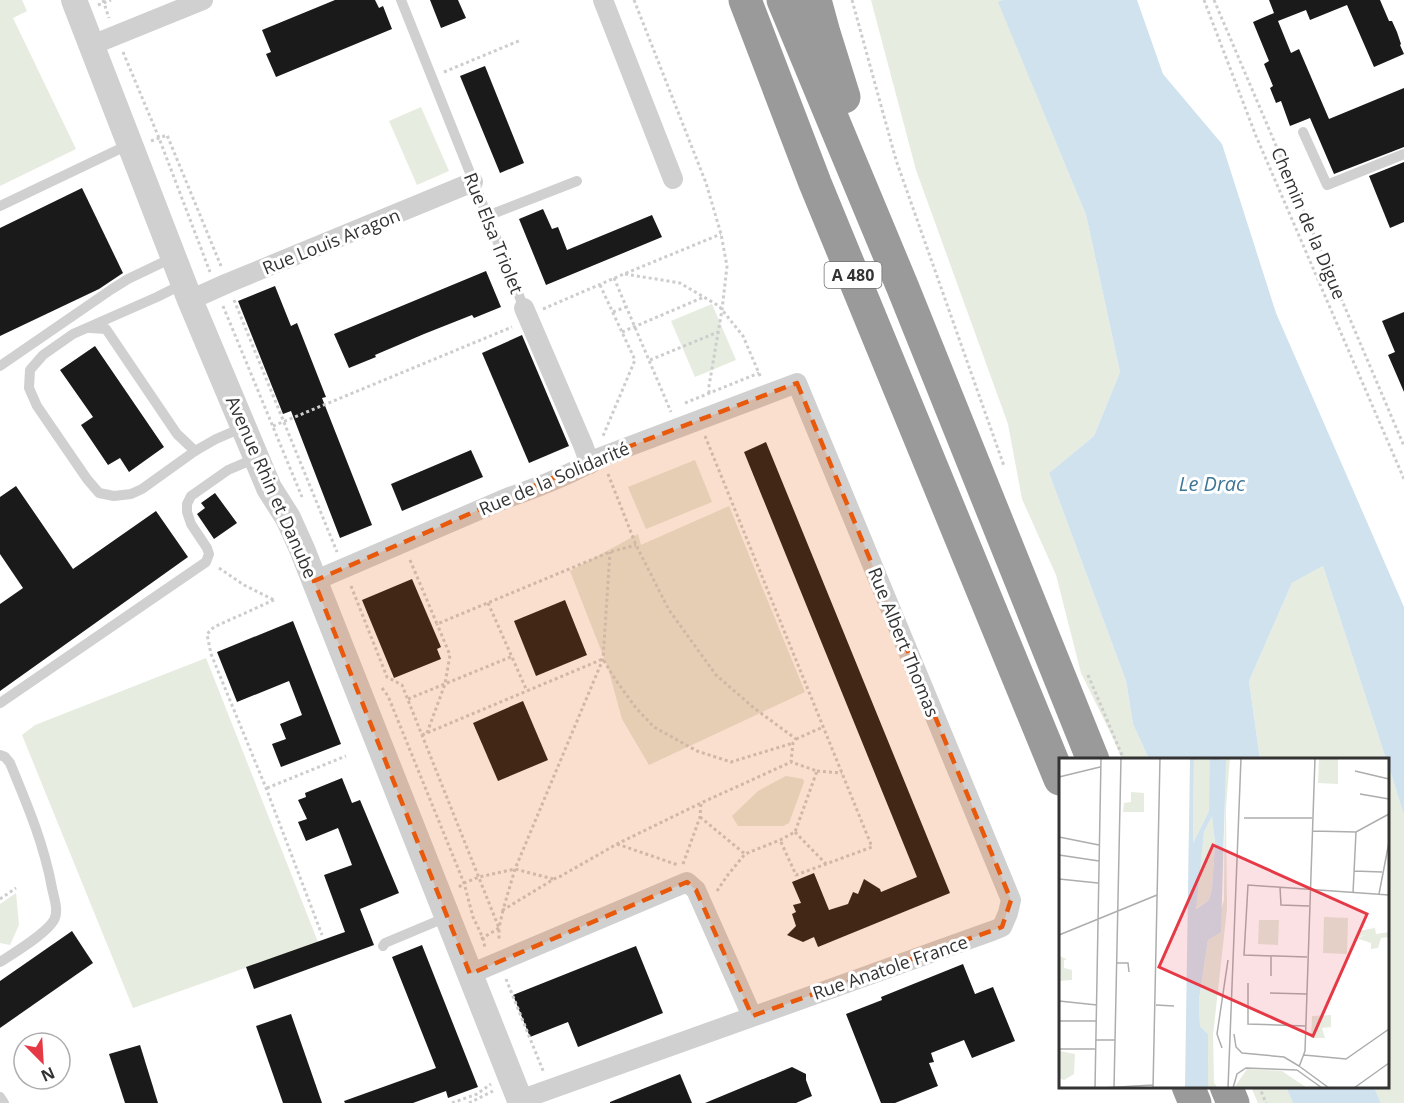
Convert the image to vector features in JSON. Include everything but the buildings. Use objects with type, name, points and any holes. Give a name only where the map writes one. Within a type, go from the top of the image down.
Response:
[{"type":"highway","name":"A 480","points":[[746,0],[815,183],[1059,777]]},
{"type":"highway","name":"A 480","points":[[783,0],[903,288],[1093,758]]},
{"type":"highway","points":[[815,0],[903,288]]},
{"type":"highway","points":[[1189,1088],[1195,1103]]},
{"type":"highway","points":[[1227,1088],[1233,1103]]},
{"type":"street","points":[[92,45],[203,0]]},
{"type":"street","points":[[603,0],[673,178]]},
{"type":"street","name":"Avenue Rhin et Danube","points":[[84,3],[92,45],[187,292],[243,428],[269,488],[288,518],[447,917],[486,967],[517,1102]]},
{"type":"street","name":"Rue Louis Aragon","points":[[187,292],[222,286],[473,182]]},
{"type":"street","name":"Rue Elsa Triolet","points":[[527,315],[596,461]]},
{"type":"street","name":"Rue de la Solidarité","points":[[314,581],[596,461],[797,383]]},
{"type":"street","name":"Rue Albert Thomas","points":[[797,383],[1011,900]]},
{"type":"street","points":[[486,967],[687,882],[696,890],[752,1016]]},
{"type":"street","name":"Rue Anatole France","points":[[517,1102],[1002,927],[1011,900]]},
{"type":"lane","name":"Rue Elsa Triolet","points":[[401,0],[527,315]]},
{"type":"lane","points":[[1303,132],[1327,185],[1404,154]]},
{"type":"lane","points":[[0,206],[130,144]]},
{"type":"lane","points":[[487,216],[577,181]]},
{"type":"lane","points":[[0,366],[112,289],[174,257]]},
{"type":"lane","points":[[187,292],[157,297],[73,334],[43,355],[30,370],[29,388],[37,406],[87,479],[99,493],[114,496],[131,494],[142,489],[195,451],[243,428]]},
{"type":"lane","points":[[87,328],[106,329],[177,434],[195,451]]},
{"type":"lane","points":[[0,703],[206,562],[209,554],[191,524],[187,504],[191,496],[228,470],[256,458]]},
{"type":"lane","points":[[0,755],[10,763],[35,824],[48,865],[56,907],[55,918],[46,930],[0,962]]},
{"type":"lane","points":[[383,946],[385,943],[447,917]]},
{"type":"lane","points":[[0,1097],[4,1103]]},
{"type":"path","points":[[84,3],[111,0]]},
{"type":"path","points":[[634,0],[706,183],[721,234],[727,267],[704,418],[872,848],[796,875],[780,840]]},
{"type":"path","points":[[852,0],[896,160],[1005,469]]},
{"type":"path","points":[[1204,0],[1256,136],[1404,479]]},
{"type":"path","name":"Chemin de la Digue","points":[[1214,0],[1404,446]]},
{"type":"path","points":[[103,1],[222,286],[284,422],[387,676],[402,686],[408,699],[500,928]]},
{"type":"path","points":[[431,77],[521,40]]},
{"type":"path","points":[[167,135],[273,426],[303,499]]},
{"type":"path","points":[[273,426],[527,315],[721,234]]},
{"type":"path","points":[[624,274],[680,283],[719,306],[743,336],[768,394]]},
{"type":"path","points":[[614,278],[678,428]]},
{"type":"path","points":[[600,284],[635,360],[603,437]]},
{"type":"path","points":[[622,332],[704,297]]},
{"type":"path","points":[[613,312],[627,306]]},
{"type":"path","points":[[650,360],[718,332]]},
{"type":"path","points":[[596,461],[669,610],[716,675],[754,708],[796,739]]},
{"type":"path","points":[[402,543],[450,655],[445,684],[427,733]]},
{"type":"path","points":[[436,624],[610,552],[636,545]]},
{"type":"path","points":[[486,967],[500,928],[515,869],[603,659],[610,552]]},
{"type":"path","points":[[244,585],[274,600],[214,627],[207,634],[208,645],[322,934]]},
{"type":"path","points":[[488,603],[527,691]]},
{"type":"path","points":[[408,699],[513,656]]},
{"type":"path","points":[[422,735],[603,659]]},
{"type":"path","points":[[603,659],[636,708],[654,727],[697,751],[730,762],[793,743]]},
{"type":"path","points":[[1089,676],[1124,758]]},
{"type":"path","points":[[376,681],[388,696],[464,883],[473,917],[483,938],[486,967],[539,1062],[551,1089]]},
{"type":"path","points":[[791,762],[793,743],[796,739],[823,727]]},
{"type":"path","points":[[266,788],[346,756]]},
{"type":"path","points":[[503,910],[617,844],[791,762],[817,771],[842,773]]},
{"type":"path","points":[[706,911],[727,876],[745,854],[795,832],[817,771]]},
{"type":"path","points":[[617,844],[682,866],[700,817],[701,803]]},
{"type":"path","points":[[700,817],[745,854]]},
{"type":"path","points":[[795,832],[826,864]]},
{"type":"path","points":[[452,891],[479,877],[515,869],[554,879]]},
{"type":"path","points":[[0,899],[16,888]]},
{"type":"path","points":[[473,944],[500,928]]},
{"type":"path","points":[[1260,1088],[1266,1103]]},
{"type":"path","points":[[477,1094],[481,1103]]},
{"type":"highlighted area","points":[[797,383],[1011,900],[1002,927],[752,1016],[696,890],[687,882],[470,974],[314,581],[601,457]]},
{"type":"shaded area","points":[[0,0],[22,0],[27,11],[13,18],[76,149],[0,186]]},
{"type":"shaded area","points":[[871,0],[1003,0],[999,3],[1086,215],[1120,372],[1094,436],[1049,473],[1126,681],[1133,724],[1149,758],[1122,758],[1081,673],[1056,575],[1022,499],[1008,424],[916,170]]},
{"type":"shaded area","points":[[421,107],[449,171],[417,185],[389,121]]},
{"type":"shaded area","points":[[712,304],[736,360],[695,377],[671,321]]},
{"type":"shaded area","points":[[695,460],[712,502],[646,529],[628,487]]},
{"type":"shaded area","points":[[729,506],[805,692],[649,765],[622,719],[608,668],[570,571],[638,534],[641,545]]},
{"type":"shaded area","points":[[1323,566],[1386,758],[1260,758],[1249,681],[1292,583]]},
{"type":"shaded area","points":[[206,658],[318,942],[133,1008],[22,735],[35,725]]},
{"type":"shaded area","points":[[1389,767],[1404,815],[1404,1103],[1381,1103],[1374,1088],[1389,1088]]},
{"type":"shaded area","points":[[786,776],[803,779],[804,782],[789,823],[783,826],[738,826],[732,816],[758,791]]},
{"type":"shaded area","points":[[16,893],[19,925],[10,945],[0,943],[0,904]]},
{"type":"shaded area","points":[[1251,1088],[1286,1088],[1293,1103],[1258,1103]]},
{"type":"water","name":"Le Drac","points":[[1003,0],[1137,0],[1163,74],[1222,144],[1276,313],[1404,607],[1404,815],[1389,767],[1389,758],[1386,758],[1323,566],[1292,583],[1249,681],[1260,758],[1149,758],[1133,724],[1126,681],[1049,473],[1094,436],[1120,372],[1086,215],[998,2]]},
{"type":"water","points":[[1286,1088],[1374,1088],[1381,1103],[1293,1103]]}]
